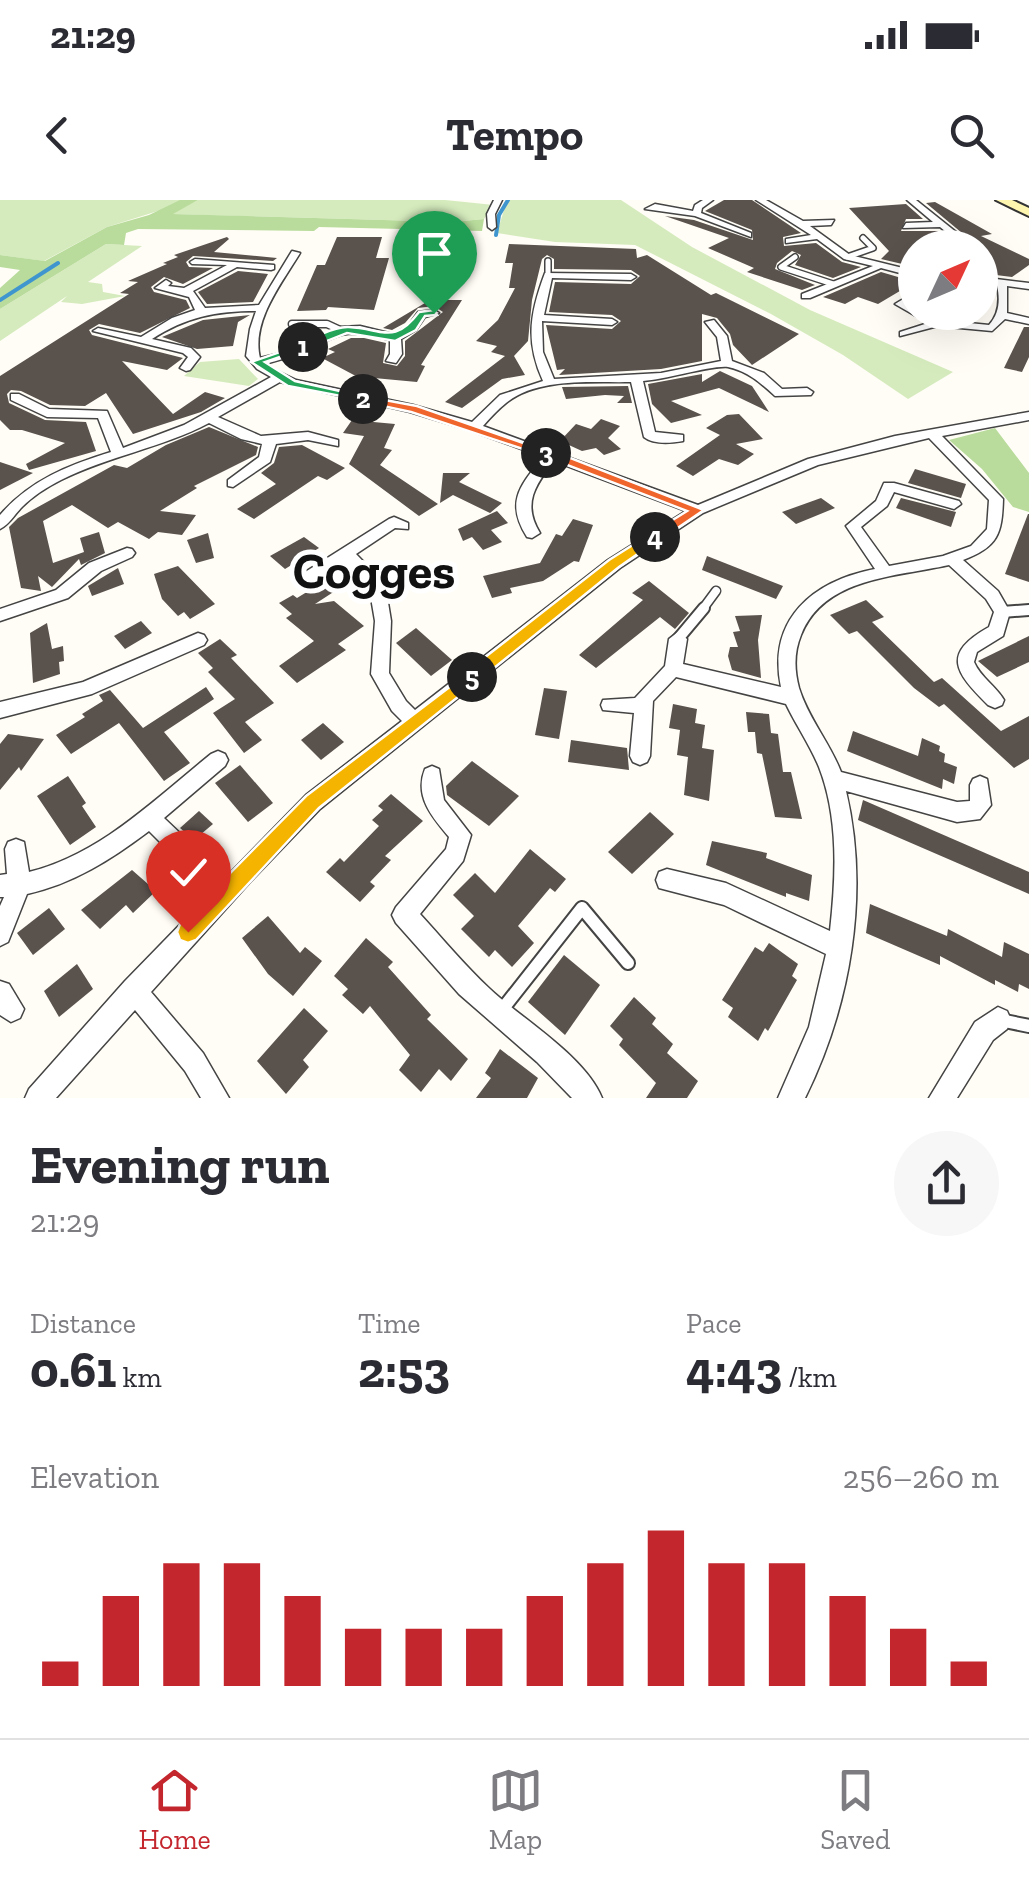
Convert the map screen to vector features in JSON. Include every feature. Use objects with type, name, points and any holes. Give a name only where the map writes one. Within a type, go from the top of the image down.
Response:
[{"type":"main road","points":[[1002,200],[1029,212]]},
{"type":"street","points":[[492,227],[491,214],[498,200]]},
{"type":"street","points":[[697,214],[698,207],[709,200]]},
{"type":"street","points":[[760,200],[847,257],[898,271]]},
{"type":"street","points":[[911,200],[949,230]]},
{"type":"street","points":[[650,209],[655,206],[697,214],[748,236]]},
{"type":"street","points":[[798,224],[832,222]]},
{"type":"street","points":[[906,226],[941,224]]},
{"type":"street","points":[[789,242],[815,237]]},
{"type":"street","points":[[296,252],[264,308],[251,341],[252,356],[278,378],[474,427],[698,510]]},
{"type":"street","points":[[195,262],[271,267]]},
{"type":"street","points":[[185,292],[232,266]]},
{"type":"street","points":[[806,296],[877,268]]},
{"type":"street","points":[[550,382],[534,343],[548,275],[631,277]]},
{"type":"street","points":[[998,282],[1029,286]]},
{"type":"street","points":[[998,320],[1004,294],[1001,282]]},
{"type":"street","points":[[159,288],[193,295],[200,309]]},
{"type":"street","points":[[146,338],[178,317],[200,309],[264,308]]},
{"type":"street","points":[[257,362],[289,354],[316,335],[340,330],[395,338],[412,328],[422,314],[434,313]]},
{"type":"street","points":[[1002,315],[1029,321]]},
{"type":"street","points":[[538,318],[612,322]]},
{"type":"street","points":[[710,322],[723,340],[727,362]]},
{"type":"street","points":[[904,334],[916,330]]},
{"type":"street","points":[[98,331],[146,338],[187,350],[194,357],[186,368]]},
{"type":"street","points":[[392,361],[396,354],[395,338]]},
{"type":"street","points":[[474,427],[515,392],[550,382],[636,379],[688,373],[727,362],[760,376],[778,392],[807,392]]},
{"type":"street","points":[[0,524],[7,503],[57,476],[118,452],[157,442],[278,378]]},
{"type":"street","points":[[636,379],[649,434],[654,438],[678,438]]},
{"type":"street","points":[[16,396],[46,413],[103,414],[118,452]]},
{"type":"street","points":[[96,412],[110,401]]},
{"type":"street","points":[[38,1098],[312,802],[614,564],[698,510],[813,462],[932,433],[1029,416]]},
{"type":"street","points":[[209,417],[252,438],[270,441],[306,434],[333,443]]},
{"type":"street","points":[[798,1095],[825,1022],[838,947],[843,844],[834,779],[790,697],[787,647],[797,619],[832,588],[883,569],[954,561],[992,536],[998,527],[999,511],[990,489],[932,433]]},
{"type":"street","points":[[232,483],[266,458],[270,441]]},
{"type":"street","points":[[532,533],[524,519],[522,499],[528,482],[552,455]]},
{"type":"street","points":[[883,569],[853,526],[882,503],[890,486],[954,504]]},
{"type":"street","points":[[308,578],[394,522],[403,526]]},
{"type":"street","points":[[0,615],[62,594],[95,567],[127,552]]},
{"type":"street","points":[[347,556],[378,584],[382,621],[380,674],[399,706],[414,721]]},
{"type":"street","points":[[954,561],[992,595],[1002,612],[996,631],[973,642],[965,650],[963,661],[968,674],[995,700]]},
{"type":"street","points":[[640,756],[644,698],[673,669],[678,639]]},
{"type":"street","points":[[0,710],[86,689],[198,640]]},
{"type":"street","points":[[673,669],[790,697]]},
{"type":"street","points":[[610,705],[644,706]]},
{"type":"street","points":[[10,887],[73,868],[148,816],[218,760]]},
{"type":"street","points":[[432,775],[434,804],[444,822],[460,836],[459,844],[455,854],[404,914],[436,945],[467,984],[574,1078],[589,1098]]},
{"type":"street","points":[[834,779],[957,812],[973,812],[981,805],[980,785]]},
{"type":"street","points":[[148,816],[195,862]]},
{"type":"street","points":[[0,934],[16,849]]},
{"type":"street","points":[[667,880],[726,894],[838,947]]},
{"type":"street","points":[[134,990],[194,1062],[216,1098]]},
{"type":"street","points":[[942,1098],[984,1030],[998,1020]]},
{"type":"lane","points":[[847,257],[873,248],[864,238]]},
{"type":"lane","points":[[795,258],[781,267],[833,284]]},
{"type":"lane","points":[[548,261],[548,275]]},
{"type":"lane","points":[[292,324],[332,324],[340,330]]},
{"type":"lane","points":[[290,334],[316,335],[313,324]]},
{"type":"lane","points":[[678,639],[696,625],[704,604],[716,591]]},
{"type":"lane","points":[[1002,612],[1029,610]]},
{"type":"lane","points":[[500,1013],[582,908],[628,963]]},
{"type":"lane","points":[[998,1020],[1029,1026]]},
{"type":"green space","points":[[0,200],[193,200],[107,227],[44,261],[0,255]]},
{"type":"green space","points":[[180,200],[198,200],[173,214],[453,222],[484,219],[482,231],[319,227],[314,231],[138,229],[126,233],[124,245],[106,244],[0,309],[0,288],[20,270],[0,267],[0,255],[45,261],[107,227],[149,215]]},
{"type":"green space","points":[[198,200],[445,200],[494,205],[484,219],[453,222],[171,214]]},
{"type":"green space","points":[[507,200],[621,200],[692,247],[810,310],[953,372],[908,399],[843,355],[771,314],[635,245],[555,242],[497,233]]},
{"type":"green space","points":[[106,244],[142,246],[88,282],[102,284],[103,292],[125,296],[82,304],[61,302],[67,296],[0,341],[0,309]]},
{"type":"green space","points":[[239,359],[258,379],[249,386],[184,376],[200,362]]},
{"type":"green space","points":[[995,428],[1029,473],[1029,512],[1013,507],[982,469],[949,440]]},
{"type":"building","points":[[724,200],[752,200],[801,233],[783,237],[784,246],[816,243],[842,262],[861,267],[833,278],[795,265],[801,255],[792,251],[775,269],[815,285],[802,290],[747,272],[754,268],[708,248],[729,238],[665,216],[694,220],[753,240],[752,230],[705,211]]},
{"type":"building","points":[[935,202],[985,230],[958,230],[926,203]]},
{"type":"building","points":[[906,204],[923,219],[906,219],[898,230],[898,263],[881,259],[889,251],[849,208]]},
{"type":"building","points":[[227,237],[214,252],[277,258],[273,261],[193,256],[186,262],[189,267],[213,268],[183,284],[164,277],[151,287],[154,292],[186,300],[190,308],[140,333],[99,324],[89,330],[92,335],[183,358],[167,370],[122,361],[173,414],[205,392],[225,398],[201,412],[133,434],[106,393],[85,406],[50,405],[11,390],[7,394],[9,403],[45,420],[86,422],[96,451],[29,470],[26,464],[65,443],[10,430],[0,420],[0,376],[129,294],[120,293],[138,282],[128,281],[178,257],[174,255]]},
{"type":"building","points":[[337,237],[382,237],[376,258],[389,258],[374,310],[328,307],[297,311],[317,265],[325,265]]},
{"type":"building","points":[[509,244],[636,249],[637,258],[647,255],[711,295],[716,293],[799,334],[752,365],[733,345],[730,334],[717,318],[702,314],[702,361],[661,369],[559,375],[565,369],[557,370],[546,325],[612,329],[621,321],[612,315],[549,312],[555,282],[631,284],[640,276],[631,270],[554,269],[554,259],[547,255],[542,259],[532,300],[528,341],[514,356],[525,375],[502,379],[462,408],[445,402],[505,356],[491,352],[497,346],[476,341],[498,320],[515,288],[509,288],[513,263],[505,263]]},
{"type":"building","points":[[998,244],[1029,259],[1029,265],[1012,277],[998,275]]},
{"type":"building","points":[[238,271],[268,274],[253,302],[207,304],[198,292]]},
{"type":"building","points":[[881,272],[898,277],[898,292],[878,304],[858,297],[845,304],[823,297]]},
{"type":"building","points":[[430,300],[462,300],[421,365],[425,366],[417,382],[374,378],[367,382],[322,358],[335,352],[328,349],[351,338],[364,338],[386,343],[383,363],[397,366],[405,356],[405,341],[443,312],[434,306],[418,308],[405,323],[392,330],[383,328]]},
{"type":"building","points":[[250,315],[238,322],[233,346],[197,349],[162,337],[203,320]]},
{"type":"building","points":[[1024,327],[1029,327],[1029,357],[1022,372],[1004,368]]},
{"type":"building","points":[[720,371],[752,386],[769,412],[719,388],[671,401],[702,415],[671,423],[652,404],[648,384],[702,374],[702,382]]},
{"type":"building","points":[[628,386],[632,403],[617,403],[624,396],[566,399],[562,387]]},
{"type":"building","points":[[739,414],[763,439],[736,444],[754,454],[738,465],[719,459],[693,476],[676,466],[720,435],[706,428],[727,415]]},
{"type":"building","points":[[601,419],[620,426],[608,438],[621,449],[604,455],[596,448],[582,451],[560,441],[576,424],[591,429]]},
{"type":"building","points":[[352,420],[395,424],[384,448],[392,450],[380,465],[438,504],[419,516],[349,464],[364,436],[343,433]]},
{"type":"building","points":[[209,427],[258,447],[256,455],[194,486],[197,488],[160,511],[196,515],[182,535],[158,532],[149,539],[118,522],[108,528],[72,505],[43,521],[53,563],[84,552],[80,538],[99,532],[105,553],[81,565],[79,559],[52,587],[38,576],[41,591],[21,588],[9,527],[18,518],[114,465],[127,468],[166,445]]},
{"type":"building","points":[[302,445],[345,468],[327,480],[318,476],[254,519],[237,509],[276,484],[261,473],[274,463],[279,447]]},
{"type":"building","points":[[0,462],[33,473],[0,490]]},
{"type":"building","points":[[915,469],[966,484],[961,498],[908,483]]},
{"type":"building","points":[[443,473],[470,473],[459,482],[502,503],[490,513],[453,495],[440,503]]},
{"type":"building","points":[[821,498],[835,508],[796,524],[782,512]]},
{"type":"building","points":[[901,498],[956,512],[951,527],[896,508]]},
{"type":"building","points":[[497,511],[508,523],[491,530],[502,542],[483,550],[472,537],[463,541],[458,529]]},
{"type":"building","points":[[1029,514],[1029,582],[1005,574]]},
{"type":"building","points":[[573,519],[593,525],[579,562],[574,561],[543,581],[510,588],[512,593],[492,598],[483,576],[540,563],[556,534],[562,536]]},
{"type":"building","points":[[208,533],[214,558],[196,563],[187,540]]},
{"type":"building","points":[[304,537],[319,548],[285,569],[270,556]]},
{"type":"building","points":[[707,556],[783,586],[776,599],[702,570]]},
{"type":"building","points":[[178,566],[215,604],[190,619],[184,612],[178,616],[162,599],[154,574]]},
{"type":"building","points":[[118,568],[124,584],[92,596],[88,586]]},
{"type":"building","points":[[328,579],[335,591],[315,604],[334,601],[364,626],[338,644],[346,650],[297,683],[279,666],[314,641],[286,618],[292,614],[279,603],[293,595],[297,598]]},
{"type":"building","points":[[649,581],[689,613],[675,629],[660,617],[596,668],[579,655],[643,600],[632,593]]},
{"type":"building","points":[[866,600],[884,617],[872,622],[934,682],[942,678],[1001,731],[1029,716],[1029,759],[1014,768],[944,704],[939,707],[914,688],[857,631],[849,634],[830,615]]},
{"type":"building","points":[[762,615],[758,640],[761,678],[732,670],[728,656],[730,647],[738,647],[733,632],[740,631],[735,616]]},
{"type":"building","points":[[141,621],[152,633],[125,649],[114,636]]},
{"type":"building","points":[[47,623],[52,649],[63,646],[64,661],[59,662],[60,674],[33,683],[30,633]]},
{"type":"building","points":[[416,628],[452,660],[431,676],[396,643]]},
{"type":"building","points":[[1029,636],[1029,662],[997,677],[978,661]]},
{"type":"building","points":[[220,639],[237,655],[231,658],[274,703],[245,722],[262,740],[244,753],[213,713],[235,699],[208,672],[213,668],[198,653]]},
{"type":"building","points":[[206,687],[214,699],[164,732],[190,763],[164,781],[119,723],[71,754],[56,735],[85,717],[82,714],[103,701],[99,695],[110,690],[143,728]]},
{"type":"building","points":[[544,688],[567,691],[559,739],[535,735]]},
{"type":"building","points":[[673,704],[697,709],[695,723],[705,725],[702,748],[714,750],[709,801],[684,795],[688,757],[677,755],[680,730],[669,728]]},
{"type":"building","points":[[746,712],[769,714],[771,733],[778,734],[783,772],[791,772],[802,819],[775,817],[762,754],[757,753],[755,732],[748,732]]},
{"type":"building","points":[[323,723],[344,742],[321,760],[301,740]]},
{"type":"building","points":[[853,731],[918,756],[922,738],[940,746],[944,762],[957,767],[954,784],[943,779],[942,789],[847,751]]},
{"type":"building","points":[[8,734],[44,739],[21,771],[19,767],[0,790],[0,744]]},
{"type":"building","points":[[571,740],[627,748],[629,770],[568,762]]},
{"type":"building","points":[[472,761],[519,796],[489,826],[447,795],[446,786]]},
{"type":"building","points":[[240,765],[273,803],[248,822],[215,783]]},
{"type":"building","points":[[68,776],[96,827],[70,845],[37,796]]},
{"type":"building","points":[[391,794],[423,821],[385,856],[391,860],[370,882],[375,886],[360,902],[326,872],[340,858],[344,862],[379,826],[372,820],[383,810],[378,806]]},
{"type":"building","points":[[863,800],[1029,872],[1029,894],[858,820]]},
{"type":"building","points":[[199,811],[213,824],[194,840],[180,828]]},
{"type":"building","points":[[650,812],[674,834],[632,874],[608,852]]},
{"type":"building","points":[[712,841],[767,853],[766,858],[812,875],[809,901],[786,893],[786,897],[706,865]]},
{"type":"building","points":[[530,849],[566,879],[555,892],[550,888],[518,926],[534,943],[512,967],[495,950],[489,957],[461,929],[474,916],[453,895],[475,873],[495,893]]},
{"type":"building","points":[[132,870],[156,891],[133,913],[126,905],[100,929],[81,910]]},
{"type":"building","points":[[870,904],[947,936],[948,929],[1002,957],[1004,942],[1029,954],[1029,989],[1019,984],[1018,992],[995,980],[995,985],[940,956],[940,965],[866,933]]},
{"type":"building","points":[[49,908],[65,929],[33,955],[17,933]]},
{"type":"building","points":[[268,916],[300,953],[305,947],[322,961],[293,996],[268,974],[242,938]]},
{"type":"building","points":[[366,938],[393,962],[388,967],[431,1015],[427,1019],[468,1059],[451,1081],[439,1069],[421,1092],[399,1070],[410,1055],[370,1006],[363,1014],[342,995],[348,989],[334,976]]},
{"type":"building","points":[[769,943],[798,964],[792,976],[797,980],[768,1031],[765,1028],[758,1041],[728,1017],[733,1008],[722,1000],[755,947],[763,952]]},
{"type":"building","points":[[564,955],[600,985],[565,1035],[528,1002]]},
{"type":"building","points":[[77,964],[93,989],[59,1017],[44,991]]},
{"type":"building","points":[[634,997],[656,1018],[652,1024],[673,1044],[667,1053],[698,1081],[687,1098],[646,1098],[656,1083],[619,1045],[623,1039],[610,1026]]},
{"type":"building","points":[[304,1008],[328,1031],[303,1060],[309,1067],[286,1094],[257,1061]]},
{"type":"building","points":[[500,1049],[538,1078],[527,1098],[476,1098],[491,1078],[485,1073]]},
{"type":"waterway","points":[[496,235],[499,215],[508,200]]},
{"type":"waterway","points":[[0,300],[58,263]]},
{"type":"district","name":"Cogges","points":[[374,570]]},
{"type":"route","points":[[188,932],[312,802],[378,747],[614,564],[698,510],[474,427],[413,409],[292,383],[257,362],[289,354],[340,330],[395,338],[412,328],[422,314],[434,313]]}]
